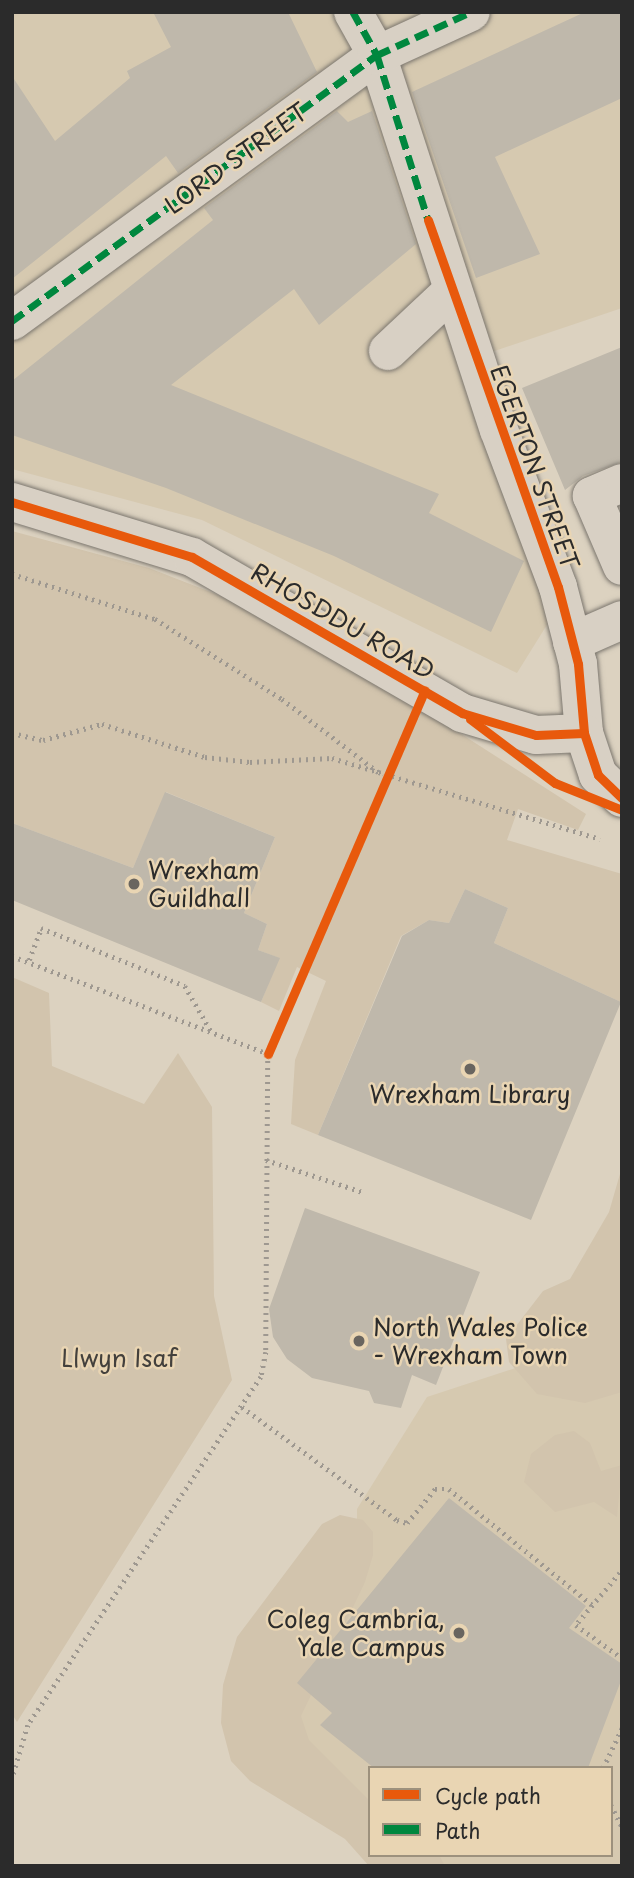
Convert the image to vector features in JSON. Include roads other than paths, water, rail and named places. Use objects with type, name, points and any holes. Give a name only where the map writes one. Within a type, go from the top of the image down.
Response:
[{"type":"street","name":"EGERTON STREET","points":[[353,12],[377,55],[452,291],[558,587],[572,642],[584,733]]},
{"type":"street","name":"LORD STREET","points":[[12,321],[377,55],[471,12]]},
{"type":"street","points":[[388,351],[452,291]]},
{"type":"street","points":[[622,483],[592,496],[622,566]]},
{"type":"street","name":"RHOSDDU ROAD","points":[[12,502],[192,557],[462,713],[536,735],[584,733]]},
{"type":"street","points":[[572,642],[622,620]]},
{"type":"street","points":[[584,733],[598,775],[622,798]]},
{"type":"place","name":"Wrexham Guildhall","points":[[134,884]]},
{"type":"place","name":"Wrexham Library","points":[[470,1069]]},
{"type":"place","name":"North Wales Police - Wrexham Town","points":[[359,1341]]},
{"type":"place","name":"Coleg Cambria, Yale Campus","points":[[459,1633]]},
{"type":"park label","name":"Llwyn Isaf","points":[[119,1358]]}]
